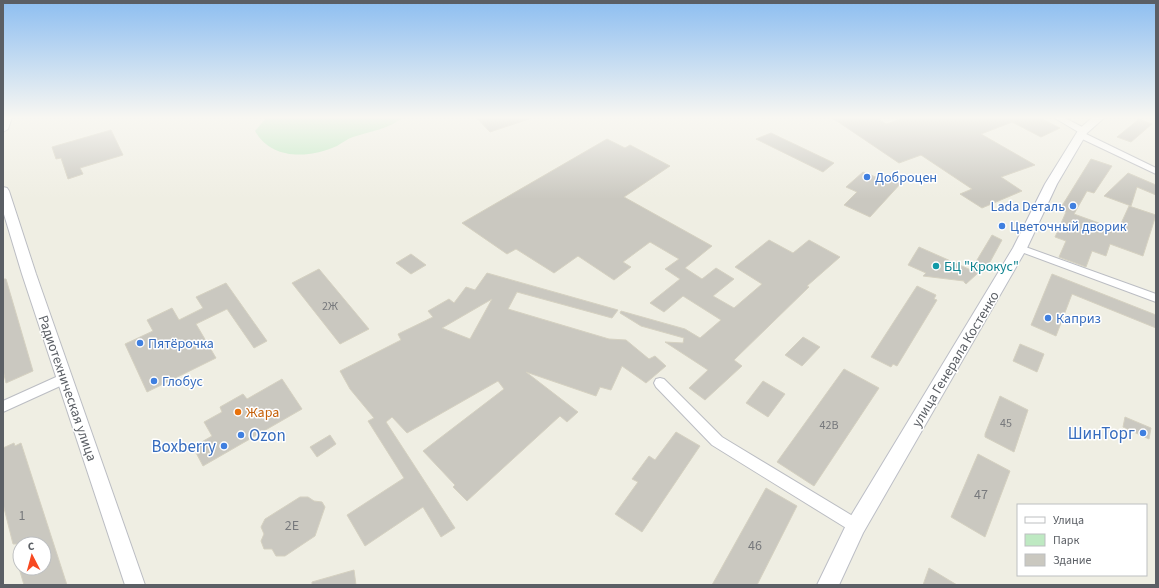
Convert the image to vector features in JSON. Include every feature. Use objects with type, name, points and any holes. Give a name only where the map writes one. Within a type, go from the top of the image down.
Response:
[{"type":"main road","name":"улица Генерала Костенко","points":[[828,585],[856,526],[1020,248],[1051,184],[1075,144]]},
{"type":"street","points":[[1104,144],[1156,171]]},
{"type":"street","name":"Радиотехническая улица","points":[[3,191],[29,274],[135,585]]},
{"type":"street","points":[[1020,248],[1156,298]]},
{"type":"street","points":[[3,407],[65,378]]},
{"type":"street","points":[[660,383],[717,441],[856,526]]},
{"type":"green space","points":[[266,144],[340,144],[315,153],[304,154],[281,152]]},
{"type":"building","points":[[61,144],[118,144],[123,155],[80,168],[83,174],[68,179],[61,158],[56,159],[52,147]]},
{"type":"building","points":[[598,144],[618,144],[625,148],[630,145],[670,166],[624,197],[712,246],[685,268],[702,279],[716,268],[734,279],[713,296],[734,308],[762,284],[735,267],[769,240],[793,253],[809,240],[840,257],[807,286],[809,287],[734,360],[742,366],[705,400],[689,388],[708,370],[665,342],[683,343],[684,338],[641,326],[620,313],[621,311],[685,329],[700,338],[721,320],[683,296],[664,312],[650,303],[680,279],[665,269],[679,259],[650,242],[623,262],[631,267],[614,280],[578,256],[554,273],[516,249],[507,254],[462,223]]},
{"type":"building","points":[[767,144],[795,144],[834,163],[823,172]]},
{"type":"building","points":[[872,144],[999,144],[1035,165],[1001,177],[1022,191],[982,208],[960,194],[972,189],[921,155],[899,163]]},
{"type":"building","points":[[1091,159],[1112,166],[1094,193],[1087,191],[1074,214],[1118,230],[1129,206],[1156,215],[1143,256],[1110,244],[1106,256],[1092,251],[1086,267],[1059,257],[1066,241],[1055,237],[1066,212],[1060,209]]},
{"type":"building","points":[[863,172],[881,179],[886,175],[902,182],[870,217],[844,205],[857,192],[846,187]]},
{"type":"building","points":[[1128,173],[1156,185],[1156,195],[1137,187],[1131,206],[1104,196]]},
{"type":"building","name":"БЦ \"Крокус\"","points":[[992,235],[1002,240],[990,262],[966,284],[964,281],[923,276],[926,273],[908,265],[919,247],[971,270]]},
{"type":"building","points":[[411,254],[426,265],[411,274],[396,263]]},
{"type":"building","points":[[319,269],[369,329],[340,344],[292,283]]},
{"type":"building","points":[[487,273],[618,310],[612,318],[517,292],[508,309],[609,339],[626,340],[649,359],[655,356],[666,366],[646,383],[622,366],[611,390],[600,387],[596,396],[526,372],[578,412],[567,422],[560,416],[467,501],[453,487],[455,485],[423,451],[504,389],[498,381],[407,433],[392,417],[386,422],[455,528],[441,537],[423,507],[365,546],[347,515],[404,478],[368,421],[374,418],[350,389],[340,371],[401,340],[398,334],[433,317],[428,311],[449,299],[454,303],[466,287],[475,290]],"holes":[[[492,299],[470,339],[442,328]]]},
{"type":"building","points":[[1052,274],[1156,315],[1156,328],[1072,294],[1056,336],[1031,325]]},
{"type":"building","points":[[3,279],[6,279],[33,371],[6,383],[3,370]]},
{"type":"building","points":[[226,283],[267,341],[254,348],[227,309],[196,324],[216,358],[147,392],[125,344],[153,331],[147,320],[172,308],[179,320],[203,308],[196,297]]},
{"type":"building","points":[[917,286],[936,295],[934,299],[937,300],[897,366],[893,364],[891,367],[871,357]]},
{"type":"building","points":[[803,337],[820,347],[802,366],[785,355]]},
{"type":"building","points":[[1020,344],[1044,354],[1037,372],[1013,361]]},
{"type":"building","points":[[844,369],[879,388],[814,486],[777,462]]},
{"type":"building","points":[[282,379],[302,409],[203,466],[193,447],[212,436],[204,422],[222,412],[220,407],[243,394],[247,399]]},
{"type":"building","points":[[763,381],[785,394],[768,417],[746,403]]},
{"type":"building","points":[[1000,396],[1028,410],[1014,452],[985,437]]},
{"type":"building","points":[[1125,417],[1151,428],[1149,439],[1123,427]]},
{"type":"building","points":[[676,432],[700,446],[642,532],[615,514],[638,482],[632,479],[649,456],[655,460]]},
{"type":"building","points":[[330,435],[336,444],[317,457],[310,447]]},
{"type":"building","points":[[14,443],[15,446],[21,443],[51,536],[12,536],[12,540],[3,504],[3,448]]},
{"type":"building","points":[[978,454],[1010,471],[985,537],[951,517]]},
{"type":"building","points":[[766,488],[797,506],[757,585],[712,585]]},
{"type":"building","points":[[300,497],[308,497],[314,501],[322,502],[325,507],[315,536],[285,556],[276,556],[272,549],[264,549],[261,541],[264,534],[261,527],[265,519]]},
{"type":"building","points":[[52,539],[67,585],[24,585],[21,576],[52,576]]},
{"type":"building","points":[[929,568],[957,585],[923,585]]},
{"type":"building","points":[[354,570],[356,585],[312,585],[312,582]]},
{"type":"place","name":"Доброцен","points":[[867,177]]},
{"type":"place","name":"Lada Dеталь","points":[[1073,206]]},
{"type":"place","name":"Цветочный дворик","points":[[1002,226]]},
{"type":"place","name":"БЦ \"Крокус\"","points":[[936,266]]},
{"type":"place","name":"Каприз","points":[[1048,318]]},
{"type":"place","name":"Пятёрочка","points":[[140,343]]},
{"type":"place","name":"Глобус","points":[[154,381]]},
{"type":"place","name":"Жара","points":[[238,412]]},
{"type":"place","name":"ШинТорг","points":[[1143,433]]},
{"type":"place","name":"Ozon","points":[[241,435]]},
{"type":"place","name":"Boxberry","points":[[224,446]]}]
